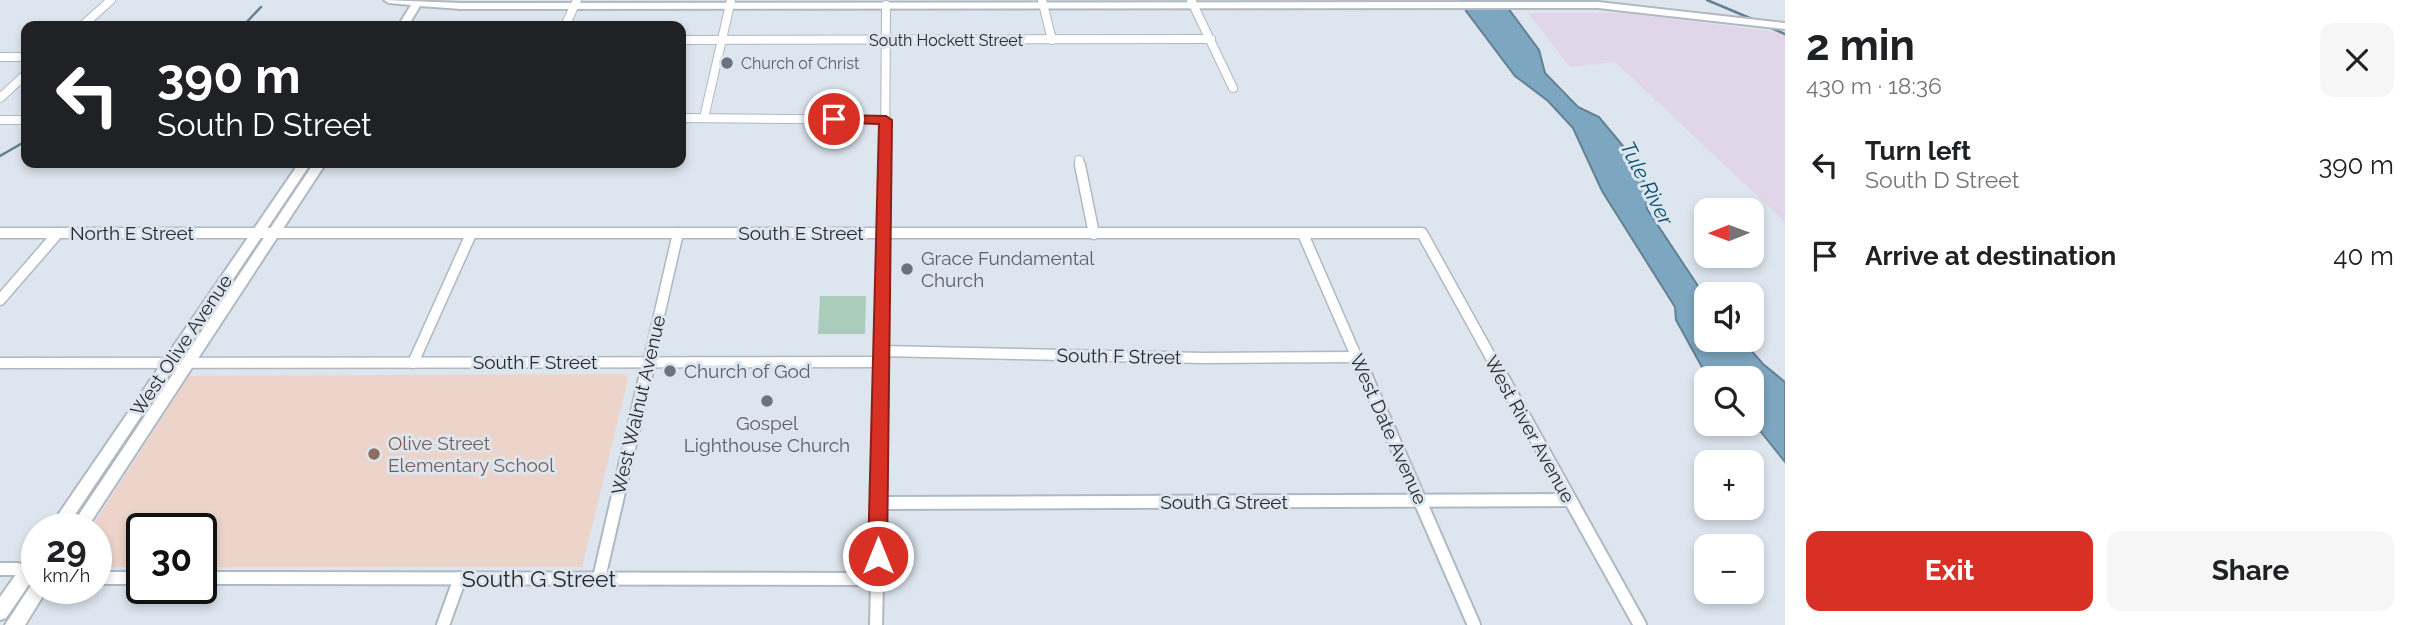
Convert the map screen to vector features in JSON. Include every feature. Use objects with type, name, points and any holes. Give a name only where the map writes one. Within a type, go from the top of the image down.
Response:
[{"type":"main road","points":[[389,0],[1617,6],[1783,26]]},
{"type":"main road","points":[[406,21],[420,1]]},
{"type":"main road","name":"West Olive Avenue","points":[[88,513],[188,362],[302,168]]},
{"type":"main road","name":"West Olive Avenue","points":[[67,513],[170,362],[265,232],[316,168]]},
{"type":"main road","points":[[106,487],[108,466],[121,446],[121,443],[115,442]]},
{"type":"main road","points":[[0,612],[21,586]]},
{"type":"main road","points":[[14,625],[28,604]]},
{"type":"street","points":[[88,21],[111,0]]},
{"type":"street","points":[[876,625],[888,2]]},
{"type":"street","points":[[567,21],[575,3]]},
{"type":"street","points":[[704,118],[731,3]]},
{"type":"street","points":[[1043,3],[1052,40]]},
{"type":"street","points":[[1192,3],[1233,88]]},
{"type":"street","name":"South Hockett Street","points":[[686,40],[1211,39]]},
{"type":"street","points":[[0,57],[21,57]]},
{"type":"street","points":[[0,89],[21,70]]},
{"type":"street","points":[[0,98],[21,79]]},
{"type":"street","points":[[686,118],[886,120]]},
{"type":"street","points":[[0,120],[21,120]]},
{"type":"street","points":[[1079,160],[1094,234]]},
{"type":"street","name":"South E Street","points":[[265,232],[1422,233]]},
{"type":"street","name":"North E Street","points":[[0,233],[265,232]]},
{"type":"street","points":[[0,300],[58,233]]},
{"type":"street","points":[[412,363],[471,233]]},
{"type":"street","name":"West Walnut Avenue","points":[[598,578],[678,233]]},
{"type":"street","name":"West River Avenue","points":[[1422,233],[1640,625]]},
{"type":"street","name":"West Date Avenue","points":[[1303,234],[1474,625]]},
{"type":"street","name":"South F Street","points":[[0,363],[649,362],[881,357],[1357,357]]},
{"type":"street","name":"South G Street","points":[[878,503],[1570,500]]},
{"type":"street","points":[[0,569],[21,570]]},
{"type":"street","name":"South G Street","points":[[217,578],[878,579]]},
{"type":"street","points":[[443,625],[460,578]]},
{"type":"shaded area","points":[[1528,13],[1625,13],[1785,33],[1785,222],[1764,202],[1764,198],[1760,198],[1615,62],[1570,67]]},
{"type":"shaded area","name":"Olive Street Elementary School","points":[[621,374],[627,376],[628,380],[582,567],[217,567],[217,513],[126,513],[126,567],[112,567],[112,513],[101,513],[189,376]]},
{"type":"green space","points":[[820,296],[866,296],[865,334],[818,334]]},
{"type":"water","points":[[1463,0],[1502,0],[1539,50],[1545,73],[1578,107],[1599,117],[1643,170],[1647,209],[1695,282],[1694,352],[1752,352],[1785,382],[1785,462],[1764,436],[1764,366],[1701,366],[1676,320],[1675,307],[1602,191],[1573,128],[1548,101],[1515,76],[1466,11]]},
{"type":"waterway","points":[[1707,0],[1757,21]]},
{"type":"waterway","points":[[248,21],[261,7]]},
{"type":"waterway","points":[[1767,26],[1785,34]]},
{"type":"waterway","points":[[0,156],[21,144]]},
{"type":"place","name":"Church of Christ","points":[[727,63]]},
{"type":"place","name":"Grace Fundamental Church","points":[[907,269]]},
{"type":"place","name":"Church of God","points":[[670,371]]},
{"type":"place","name":"Gospel Lighthouse Church","points":[[767,401]]},
{"type":"place","name":"Olive Street Elementary School","points":[[374,454]]},
{"type":"route","points":[[834,119],[886,120],[878,556]]},
{"type":"water label","name":"Tule River","points":[[1647,183]]}]
